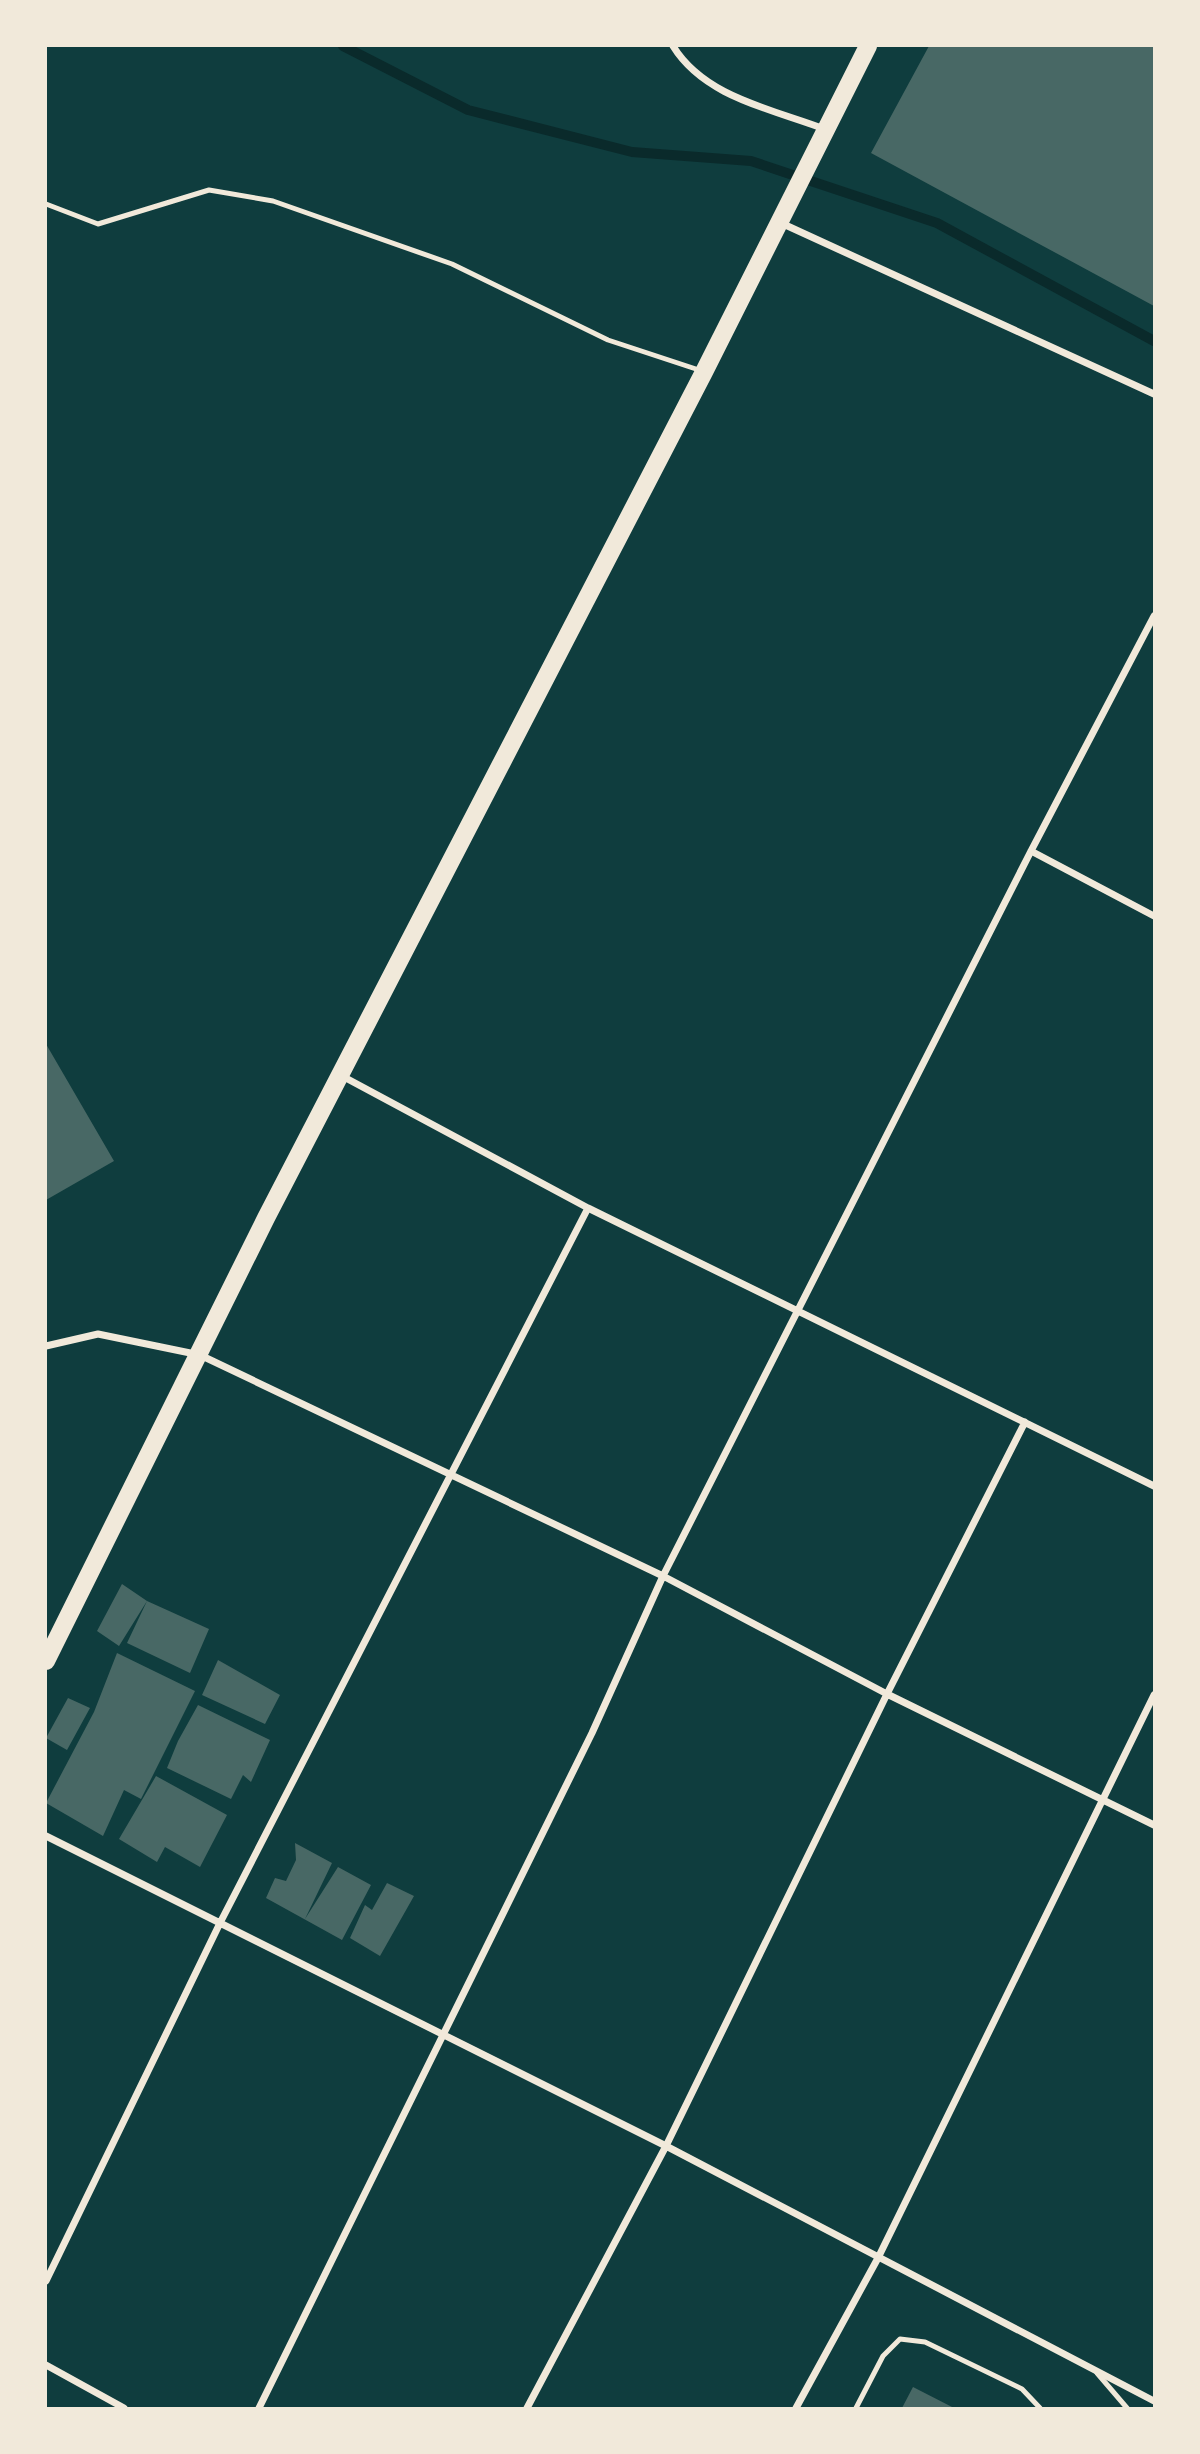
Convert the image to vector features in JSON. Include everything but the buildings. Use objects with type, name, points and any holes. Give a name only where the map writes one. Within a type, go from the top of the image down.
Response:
[{"type":"main road","points":[[46,1661],[266,1218],[342,1076],[704,372],[868,46]]},
{"type":"street","points":[[674,46],[693,73],[712,86],[827,130]]},
{"type":"street","points":[[782,220],[1154,394]]},
{"type":"street","points":[[259,2409],[592,1733],[663,1576],[800,1311],[1031,851],[1154,616]]},
{"type":"street","points":[[1031,851],[1154,916]]},
{"type":"street","points":[[342,1076],[588,1208],[1154,1486]]},
{"type":"street","points":[[46,2281],[220,1923],[588,1208]]},
{"type":"street","points":[[46,1346],[98,1334],[200,1355],[663,1576],[887,1695],[1154,1825]]},
{"type":"street","points":[[527,2409],[666,2146],[887,1695],[1025,1422]]},
{"type":"street","points":[[796,2409],[878,2258],[1101,1798],[1154,1695]]},
{"type":"street","points":[[46,1836],[666,2146],[1154,2401]]},
{"type":"street","points":[[46,2365],[124,2409]]},
{"type":"lane","points":[[46,204],[98,224],[209,190],[273,201],[452,264],[608,340],[704,372]]},
{"type":"lane","points":[[856,2409],[883,2356],[900,2339],[925,2342],[1022,2389],[1040,2409]]},
{"type":"lane","points":[[1095,2370],[1127,2409]]},
{"type":"waterway","points":[[343,46],[468,110],[632,152],[751,161],[937,223],[1154,341]]}]
